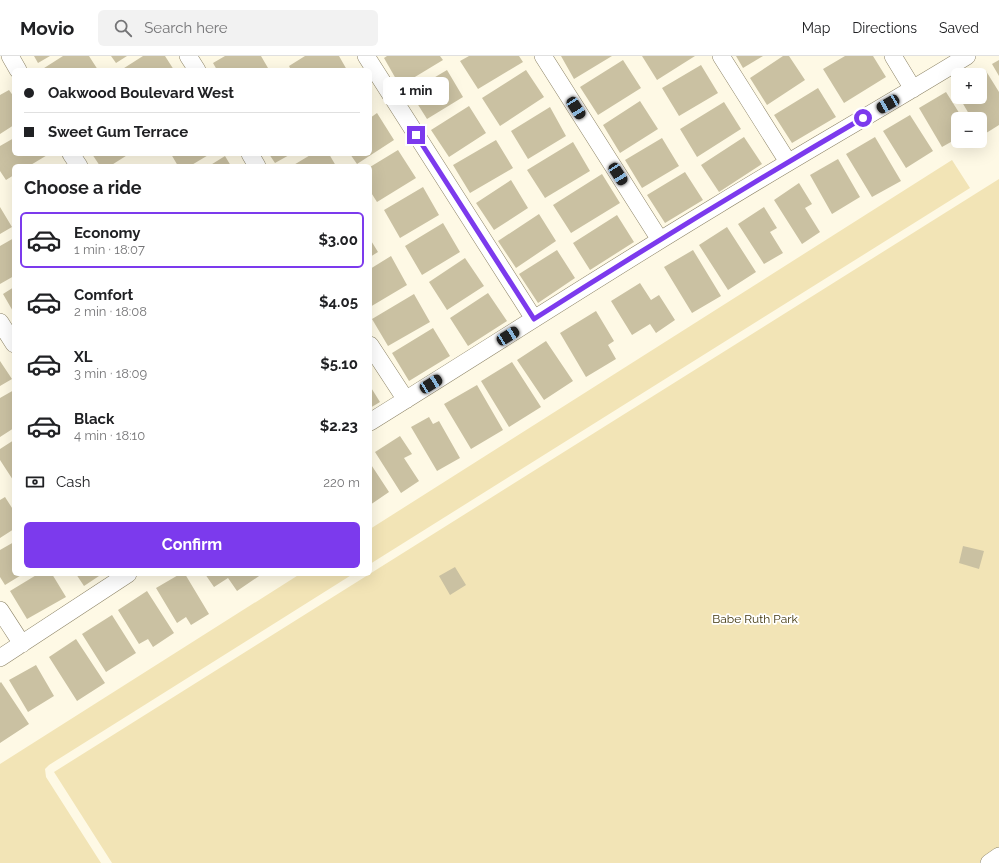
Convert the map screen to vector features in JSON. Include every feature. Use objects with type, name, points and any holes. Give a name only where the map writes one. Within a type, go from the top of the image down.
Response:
[{"type":"street","points":[[10,56],[17,68]]},
{"type":"street","points":[[188,56],[196,68]]},
{"type":"street","points":[[366,56],[534,319]]},
{"type":"street","points":[[543,56],[660,240]]},
{"type":"street","points":[[721,56],[788,162]]},
{"type":"street","points":[[893,56],[913,89]]},
{"type":"street","points":[[372,421],[660,240],[967,56]]},
{"type":"street","points":[[0,322],[12,341]]},
{"type":"street","points":[[372,348],[406,400]]},
{"type":"street","points":[[0,658],[125,576]]},
{"type":"street","points":[[0,610],[22,644]]},
{"type":"street","points":[[988,863],[999,856]]},
{"type":"green space","points":[[952,160],[970,188],[372,563],[372,528]]},
{"type":"green space","name":"Babe Ruth Park","points":[[999,179],[999,856],[989,863],[112,863],[54,772],[366,576],[372,576],[372,572]]},
{"type":"green space","points":[[297,576],[350,576],[49,765],[45,769],[46,777],[101,863],[0,863],[0,764]]},
{"type":"building","points":[[34,56],[50,56],[38,63]]},
{"type":"building","points":[[63,56],[89,56],[97,68],[44,68]]},
{"type":"building","points":[[111,56],[127,56],[116,63]]},
{"type":"building","points":[[143,56],[165,56],[173,68],[124,68]]},
{"type":"building","points":[[225,56],[261,56],[268,68],[216,68],[213,63]]},
{"type":"building","points":[[305,56],[339,56],[346,68],[290,68],[289,66]]},
{"type":"building","points":[[387,56],[440,56],[443,60],[400,86],[384,58]]},
{"type":"building","points":[[469,56],[519,56],[523,62],[478,89],[460,61]]},
{"type":"building","points":[[561,56],[612,56],[574,79]]},
{"type":"building","points":[[642,56],[695,56],[657,80]]},
{"type":"building","points":[[736,56],[763,56],[743,68]]},
{"type":"building","points":[[783,56],[789,56],[805,80],[767,105],[750,78]]},
{"type":"building","points":[[845,56],[873,56],[886,77],[844,103],[823,69]]},
{"type":"building","points":[[623,60],[641,88],[598,115],[580,87]]},
{"type":"building","points":[[999,60],[999,76],[992,64]]},
{"type":"building","points":[[701,65],[718,93],[679,116],[662,88]]},
{"type":"building","points":[[447,70],[463,97],[427,119],[410,92]]},
{"type":"building","points":[[526,70],[544,97],[500,126],[482,98]]},
{"type":"building","points":[[987,73],[999,92],[999,125],[987,132],[987,112],[968,112],[963,104],[987,104]]},
{"type":"building","points":[[818,88],[836,117],[792,143],[774,115]]},
{"type":"building","points":[[9,90],[12,94],[12,126],[0,134],[0,95]]},
{"type":"building","points":[[946,92],[951,100],[951,104],[954,104],[959,112],[951,112],[951,142],[942,147],[919,108]]},
{"type":"building","points":[[640,101],[658,129],[620,153],[603,125]]},
{"type":"building","points":[[724,102],[741,129],[697,157],[680,129]]},
{"type":"building","points":[[469,106],[486,133],[449,157],[431,130]]},
{"type":"building","points":[[550,107],[566,136],[528,159],[511,131]]},
{"type":"building","points":[[377,113],[394,140],[372,154],[372,117]]},
{"type":"building","points":[[910,115],[933,151],[906,168],[883,131]]},
{"type":"building","points":[[744,137],[762,164],[719,192],[701,165]]},
{"type":"building","points":[[875,137],[901,181],[872,197],[846,154]]},
{"type":"building","points":[[662,138],[679,166],[642,188],[625,160]]},
{"type":"building","points":[[12,139],[12,156],[46,156],[32,164],[12,164],[12,176],[6,180],[0,171],[0,146]]},
{"type":"building","points":[[496,140],[513,168],[470,193],[453,165]]},
{"type":"building","points":[[573,142],[590,171],[545,198],[527,170]]},
{"type":"building","points":[[398,150],[416,178],[377,202],[372,194],[372,166]]},
{"type":"building","points":[[93,156],[126,156],[113,164],[99,164]]},
{"type":"building","points":[[172,156],[207,156],[193,164],[177,164]]},
{"type":"building","points":[[225,156],[230,164],[212,164]]},
{"type":"building","points":[[270,156],[287,156],[275,163]]},
{"type":"building","points":[[309,156],[330,156],[335,164],[295,164]]},
{"type":"building","points":[[351,156],[369,156],[357,164]]},
{"type":"building","points":[[838,159],[860,197],[832,214],[810,175]]},
{"type":"building","points":[[685,172],[703,200],[665,223],[647,195]]},
{"type":"building","points":[[602,174],[620,203],[571,233],[553,205]]},
{"type":"building","points":[[511,180],[528,208],[494,230],[476,203]]},
{"type":"building","points":[[799,183],[812,204],[805,208],[820,232],[802,244],[774,200]]},
{"type":"building","points":[[423,187],[439,215],[400,238],[384,210]]},
{"type":"building","points":[[0,207],[12,227],[0,234]]},
{"type":"building","points":[[764,207],[777,228],[770,232],[783,253],[764,264],[738,224]]},
{"type":"building","points":[[539,214],[556,241],[516,268],[498,241]]},
{"type":"building","points":[[617,215],[634,242],[590,270],[573,243]]},
{"type":"building","points":[[443,223],[460,252],[422,275],[405,246]]},
{"type":"building","points":[[727,227],[756,272],[728,290],[699,245]]},
{"type":"building","points":[[12,239],[12,277],[0,284],[0,246]]},
{"type":"building","points":[[372,242],[378,252],[372,256]]},
{"type":"building","points":[[557,250],[575,278],[538,303],[519,274]]},
{"type":"building","points":[[693,250],[721,296],[692,313],[664,267]]},
{"type":"building","points":[[391,256],[407,285],[372,306],[372,268]]},
{"type":"building","points":[[465,258],[484,286],[447,310],[429,282]]},
{"type":"building","points":[[640,283],[651,300],[659,295],[675,320],[656,333],[650,324],[632,335],[611,301]]},
{"type":"building","points":[[12,288],[12,310],[3,294]]},
{"type":"building","points":[[488,293],[507,321],[468,346],[450,318]]},
{"type":"building","points":[[414,294],[430,322],[388,346],[372,319]]},
{"type":"building","points":[[596,311],[614,341],[608,345],[616,359],[586,377],[560,333]]},
{"type":"building","points":[[433,328],[450,356],[409,381],[392,353]]},
{"type":"building","points":[[546,341],[573,381],[544,400],[517,360]]},
{"type":"building","points":[[0,361],[12,379],[0,386]]},
{"type":"building","points":[[512,362],[541,407],[509,427],[481,381]]},
{"type":"building","points":[[477,385],[503,430],[471,449],[444,404]]},
{"type":"building","points":[[372,389],[380,402],[372,407]]},
{"type":"building","points":[[12,391],[12,429],[0,437],[0,398]]},
{"type":"building","points":[[429,417],[433,424],[439,421],[460,458],[437,471],[411,427]]},
{"type":"building","points":[[400,436],[412,454],[404,458],[419,481],[401,493],[375,452]]},
{"type":"building","points":[[12,441],[12,478],[0,460],[0,449]]},
{"type":"building","points":[[372,466],[389,492],[372,504]]},
{"type":"building","points":[[5,497],[12,508],[12,530],[0,538],[0,500]]},
{"type":"building","points":[[12,543],[12,576],[20,576],[5,585],[0,577],[0,550]]},
{"type":"building","points":[[963,546],[984,551],[979,569],[959,563]]},
{"type":"building","points":[[455,567],[466,585],[450,595],[439,576]]},
{"type":"building","points":[[35,576],[53,576],[66,597],[27,619],[10,591]]},
{"type":"building","points":[[77,576],[99,576],[84,586]]},
{"type":"building","points":[[177,576],[186,576],[209,614],[191,625],[186,617],[177,623],[156,588]]},
{"type":"building","points":[[206,576],[259,576],[237,591],[228,578],[214,587]]},
{"type":"building","points":[[147,591],[174,633],[153,647],[148,639],[139,644],[118,610]]},
{"type":"building","points":[[112,615],[136,653],[106,672],[82,634]]},
{"type":"building","points":[[76,639],[105,683],[77,701],[49,657]]},
{"type":"building","points":[[36,665],[54,696],[28,712],[9,680]]},
{"type":"building","points":[[1,682],[29,724],[0,743],[0,683]]},
{"type":"route","points":[[416,135],[534,319],[660,240],[863,118]]}]
